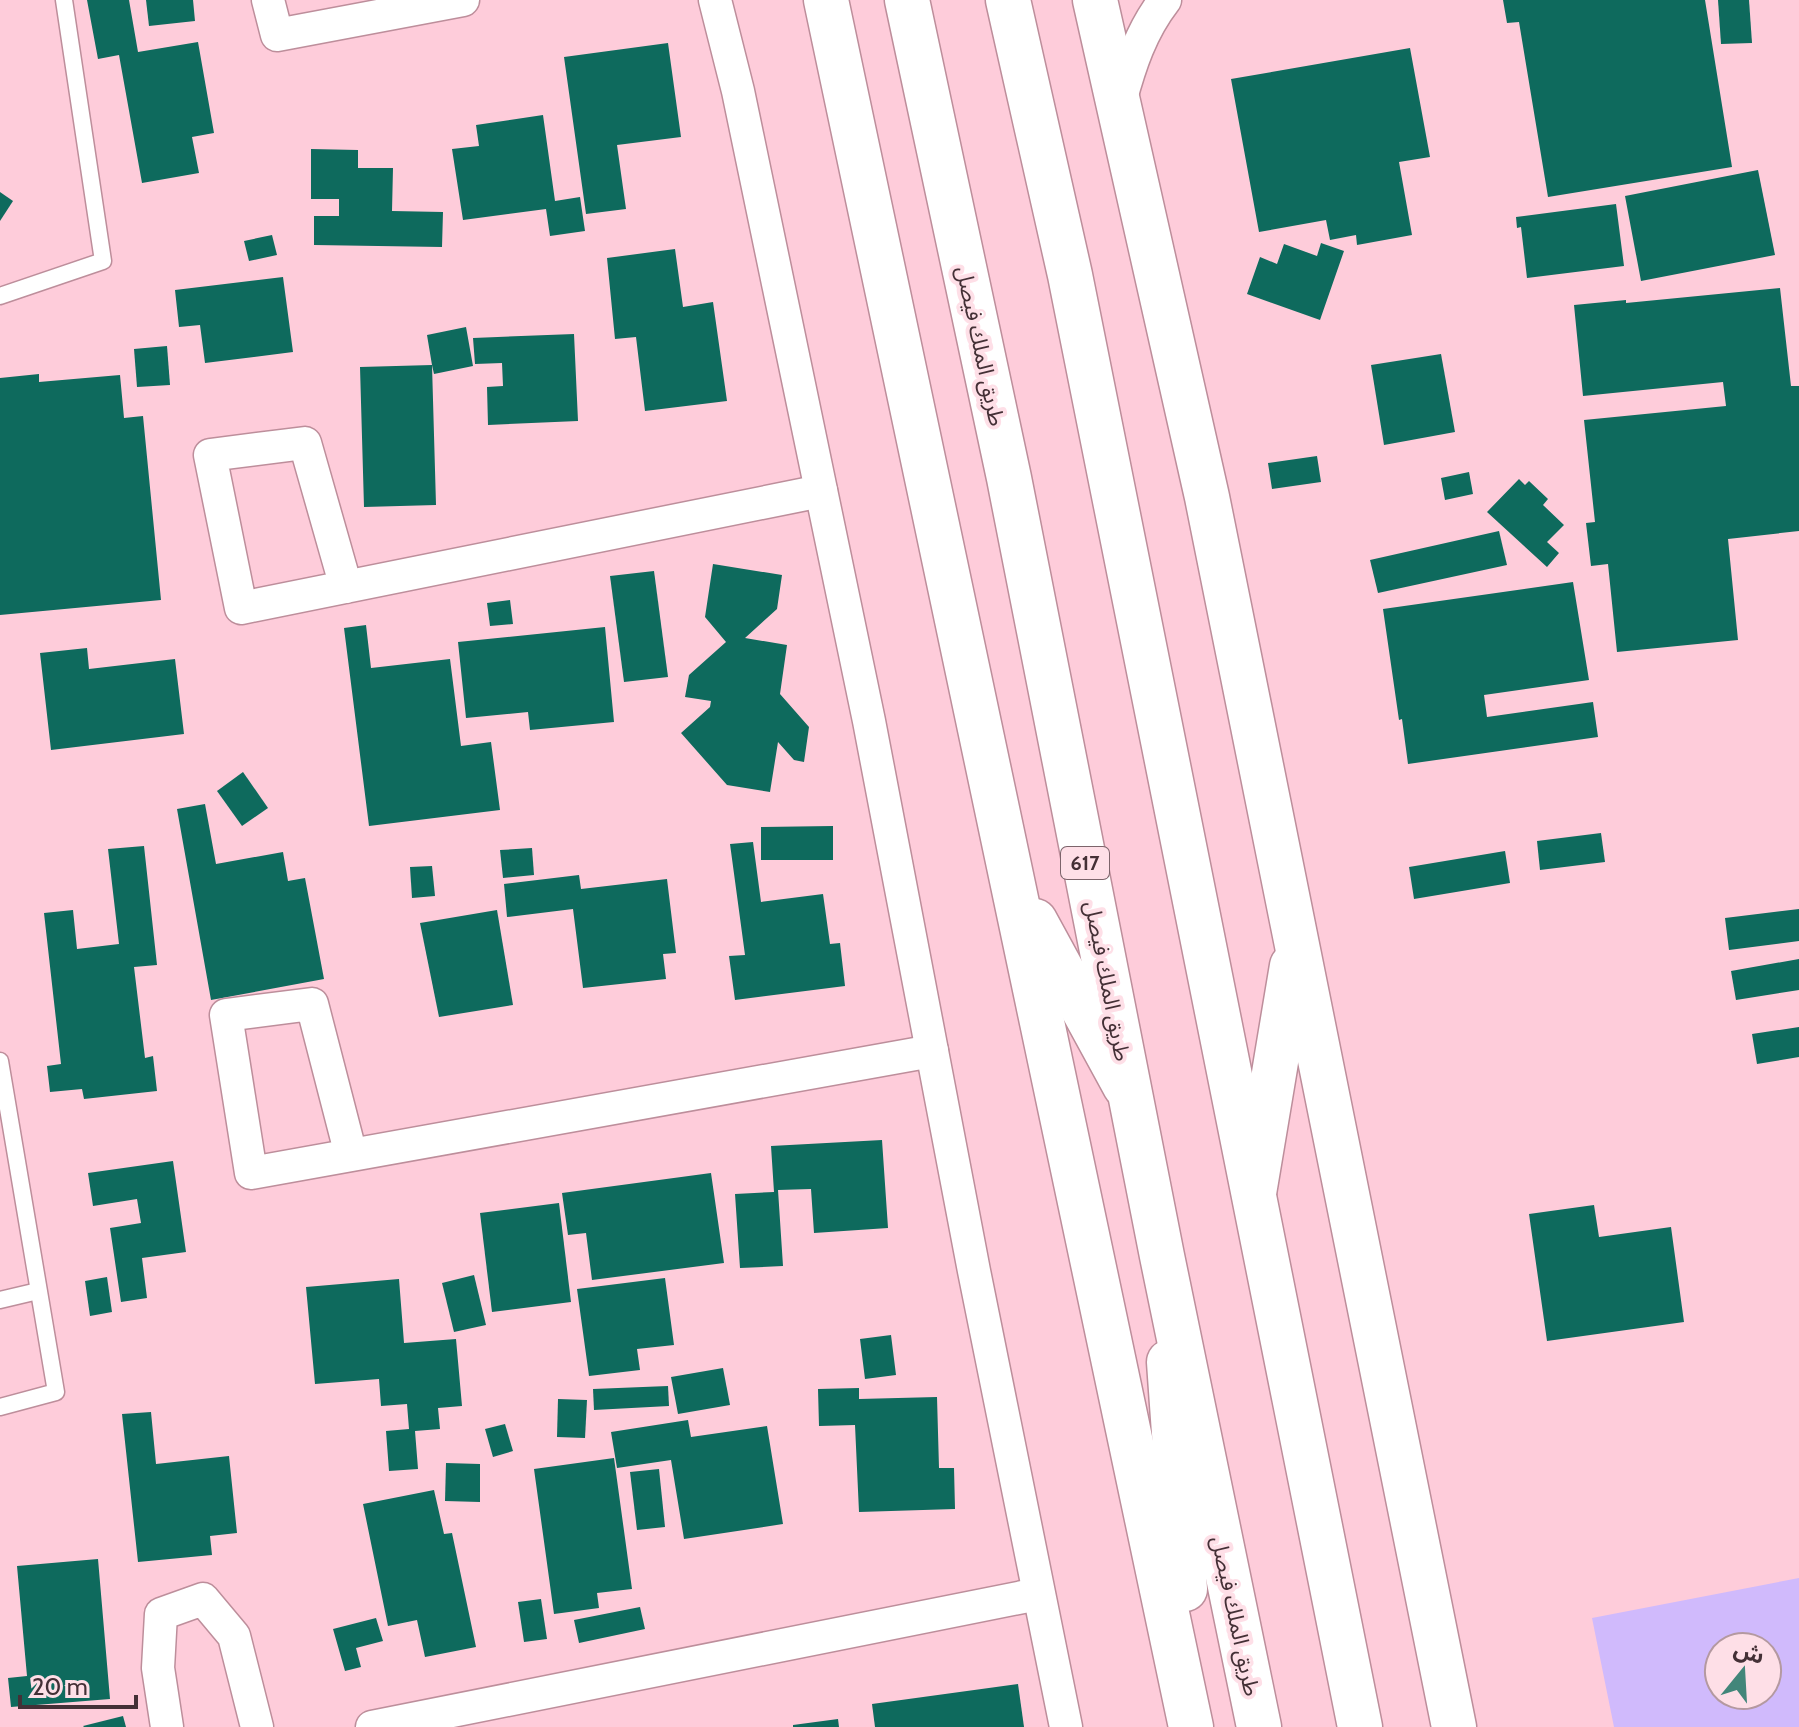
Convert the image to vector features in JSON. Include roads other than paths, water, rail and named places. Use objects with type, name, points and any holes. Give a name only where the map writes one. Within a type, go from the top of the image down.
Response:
[{"type":"main road","points":[[826,0],[1191,1727]]},
{"type":"main road","name":"طريق الملك فيصل","points":[[907,0],[1009,478],[1162,1256],[1259,1727]]},
{"type":"main road","points":[[1008,0],[1070,275],[1360,1727]]},
{"type":"main road","points":[[1095,0],[1204,481],[1454,1727]]},
{"type":"main road","points":[[1013,881],[1130,1095]]},
{"type":"main road","points":[[1254,1193],[1297,940]]},
{"type":"main road","points":[[1162,1256],[1191,1678],[1199,1727]]},
{"type":"street","points":[[268,0],[277,35],[355,10],[463,0]]},
{"type":"street","points":[[715,0],[738,91],[869,721],[1066,1727]]},
{"type":"street","points":[[1119,105],[1133,56],[1153,15],[1165,0]]},
{"type":"street","points":[[346,587],[305,443],[210,455],[241,608],[346,587],[821,491]]},
{"type":"street","points":[[351,1155],[312,1004],[226,1015],[251,1173],[932,1051]]},
{"type":"street","points":[[372,1727],[1038,1594]]},
{"type":"street","points":[[167,1727],[158,1668],[161,1614],[203,1599],[234,1636],[257,1727]]},
{"type":"lane","points":[[0,296],[103,261],[64,0]]},
{"type":"lane","points":[[0,1061],[56,1392],[0,1407]]},
{"type":"lane","points":[[0,1300],[38,1291]]}]
